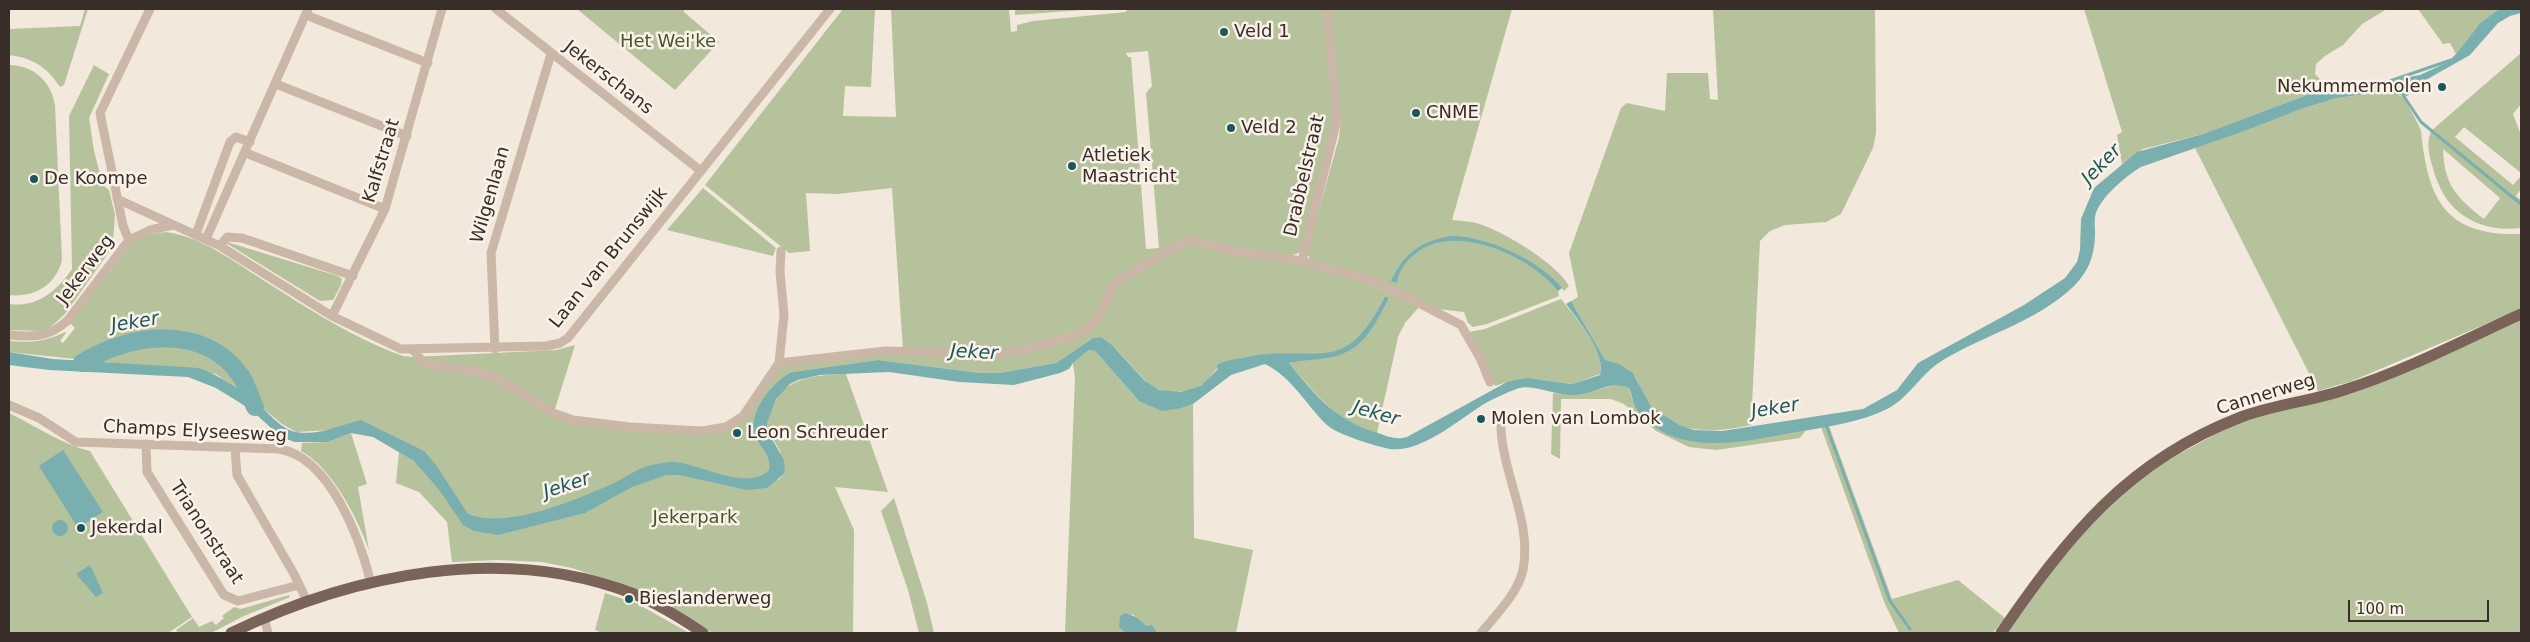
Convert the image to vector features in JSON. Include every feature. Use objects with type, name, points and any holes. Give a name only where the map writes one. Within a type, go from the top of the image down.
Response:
[{"type":"main road","name":"Cannerweg","points":[[2000,633],[2038,579],[2081,526],[2138,475],[2187,442],[2243,417],[2348,389],[2521,314]]},
{"type":"main road","points":[[231,633],[264,617],[307,601],[371,583],[410,575],[472,569],[518,568],[552,572],[602,583],[635,594],[675,615],[703,633]]},
{"type":"street","name":"Jekerweg","points":[[9,335],[42,336],[62,326],[129,240],[123,226],[100,113],[150,9]]},
{"type":"street","name":"Kalfstraat","points":[[332,316],[385,210],[442,9]]},
{"type":"street","name":"Jekerschans","points":[[496,9],[701,171]]},
{"type":"street","name":"Laan van Brunswijk","points":[[117,199],[220,246],[332,316],[397,348],[414,351],[546,346],[566,340],[830,9]]},
{"type":"street","name":"Drabbelstraat","points":[[1302,261],[1338,120],[1327,9]]},
{"type":"street","points":[[206,239],[246,153],[307,12],[428,63]]},
{"type":"street","name":"Wilgenlaan","points":[[495,349],[491,253],[551,54]]},
{"type":"street","points":[[276,84],[407,136]]},
{"type":"street","points":[[196,234],[230,142],[236,137],[250,142]]},
{"type":"street","points":[[246,153],[385,210]]},
{"type":"street","points":[[129,240],[146,231],[173,225]]},
{"type":"street","points":[[220,246],[227,237],[242,238],[353,276]]},
{"type":"street","points":[[779,363],[885,351],[1001,354],[1017,352],[1073,336],[1085,330],[1096,321],[1115,283],[1190,240],[1229,250],[1302,261],[1372,281],[1457,322],[1465,330],[1490,382]]},
{"type":"street","points":[[414,351],[422,361],[429,364],[482,373],[496,378],[553,413],[573,420],[630,427],[702,431],[726,427],[743,416],[779,363],[784,315],[780,272],[781,251]]},
{"type":"street","name":"Champs Elyseesweg","points":[[9,405],[40,418],[76,442],[286,450],[299,455],[313,465],[355,531],[371,583]]},
{"type":"street","points":[[1482,633],[1514,591],[1523,570],[1525,547],[1502,444],[1501,420]]},
{"type":"street","name":"Trianonstraat","points":[[146,444],[147,472],[224,595],[238,601],[299,584]]},
{"type":"street","points":[[235,448],[237,475],[307,601]]},
{"type":"street","points":[[264,617],[268,633]]},
{"type":"green space","points":[[85,9],[88,9],[64,85],[60,87],[50,74],[32,61],[9,55],[9,29],[80,26]]},
{"type":"green space","name":"Het Wei'ke","points":[[577,9],[684,9],[684,12],[719,42],[675,90]]},
{"type":"green space","points":[[843,9],[875,9],[871,87],[845,86],[843,116],[896,117],[891,9],[1009,9],[1011,32],[1017,31],[1017,25],[1033,21],[1126,12],[1128,9],[1324,9],[1334,120],[1300,252],[1280,256],[1265,254],[1234,248],[1196,237],[1117,279],[1097,315],[1084,328],[1009,351],[903,350],[892,188],[837,194],[806,193],[810,251],[789,253],[705,185]],"holes":[[[1148,51],[1152,86],[1146,93],[1159,248],[1146,249],[1131,57],[1128,57],[1126,53]]]},
{"type":"green space","points":[[1015,9],[1097,9],[1015,15]]},
{"type":"green space","points":[[1329,9],[1512,9],[1452,220],[1473,222],[1499,232],[1527,248],[1563,277],[1569,286],[1564,291],[1562,288],[1558,291],[1559,296],[1487,324],[1473,327],[1468,323],[1464,312],[1438,309],[1310,259],[1307,253],[1339,138],[1341,118]]},
{"type":"green space","points":[[1713,9],[1875,9],[1876,133],[1873,148],[1841,214],[1826,222],[1785,225],[1770,231],[1760,241],[1751,425],[1711,430],[1684,427],[1660,415],[1647,402],[1632,373],[1626,368],[1605,360],[1571,301],[1578,297],[1569,253],[1621,108],[1627,103],[1665,111],[1667,73],[1708,73],[1710,99],[1718,100]]},
{"type":"green space","points":[[2084,9],[2387,9],[2362,24],[2343,45],[2316,64],[2315,74],[2328,87],[2203,134],[2143,149],[2122,164],[2117,135],[2122,132]]},
{"type":"green space","points":[[2418,9],[2499,9],[2480,23],[2456,54],[2450,43],[2443,44]]},
{"type":"green space","points":[[2521,53],[2521,104],[2513,114],[2521,135],[2521,173],[2464,127],[2455,137],[2513,185],[2521,176],[2521,189],[2516,196],[2521,200],[2521,228],[2505,229],[2490,227],[2477,223],[2454,208],[2445,197],[2433,168],[2428,145],[2431,131]],"holes":[[[2443,149],[2500,198],[2484,219],[2466,204],[2449,181]]]},
{"type":"green space","name":"De Koompe","points":[[9,65],[33,71],[45,82],[53,96],[55,105],[62,260],[55,276],[43,288],[35,292],[18,295],[9,295]]},
{"type":"green space","points":[[94,65],[109,74],[89,118],[94,151],[103,185],[109,190],[115,215],[113,241],[109,252],[65,314],[46,331],[9,330],[9,304],[29,303],[45,296],[60,284],[72,269],[69,116]]},
{"type":"green space","points":[[2390,92],[2404,97],[2420,129],[2429,176],[2436,194],[2445,209],[2458,220],[2474,228],[2495,233],[2521,234],[2521,309],[2352,381],[2318,391],[2195,148],[2301,109],[2337,98]]},
{"type":"green space","points":[[703,188],[776,248],[773,256],[667,230]]},
{"type":"green space","name":"Jekerpark","points":[[165,232],[178,234],[216,250],[331,322],[384,349],[403,356],[556,350],[575,345],[554,412],[579,420],[706,428],[747,417],[772,378],[784,365],[877,354],[996,358],[1090,329],[1114,288],[1182,247],[1194,244],[1307,265],[1357,279],[1419,307],[1405,323],[1398,337],[1377,433],[1362,428],[1338,414],[1318,396],[1289,363],[1326,357],[1351,349],[1370,332],[1389,298],[1385,296],[1365,331],[1346,347],[1334,352],[1321,354],[1267,355],[1240,359],[1218,368],[1200,387],[1182,392],[1163,391],[1151,387],[1117,350],[1101,337],[1093,338],[1056,363],[999,373],[980,373],[878,360],[792,372],[777,397],[794,383],[805,379],[846,374],[888,492],[835,487],[854,530],[853,633],[712,633],[639,591],[572,568],[542,562],[498,560],[452,562],[447,522],[419,492],[396,483],[399,452],[414,461],[424,451],[353,422],[334,430],[296,432],[282,424],[216,374],[9,352],[9,341],[37,341],[65,332],[60,341],[63,343],[75,328],[70,323],[133,242],[143,236]],"holes":[[[773,405],[766,427],[780,451],[785,473],[778,480],[755,435]]]},
{"type":"green space","points":[[227,242],[338,276],[342,279],[341,285],[333,300],[320,301]]},
{"type":"green space","points":[[1561,299],[1594,345],[1601,365],[1600,374],[1572,384],[1541,380],[1507,382],[1495,386],[1469,332],[1485,329]]},
{"type":"green space","points":[[2521,319],[2521,633],[2007,633],[2085,526],[2119,495],[2168,460],[2238,422],[2333,397]]},
{"type":"green space","points":[[1089,350],[1095,351],[1139,401],[1182,408],[1193,404],[1194,538],[1253,550],[1236,633],[1157,633],[1152,627],[1147,626],[1132,614],[1126,633],[1065,633],[1075,378],[1073,363]]},
{"type":"green space","points":[[1620,384],[1629,388],[1633,401],[1689,440],[1733,442],[1806,430],[1800,438],[1716,450],[1689,447],[1656,431],[1624,404],[1611,399],[1561,399],[1560,459],[1551,454],[1553,393],[1575,395]]},
{"type":"green space","name":"Jekerdal","points":[[9,413],[59,439],[90,451],[192,617],[168,633],[9,633]]},
{"type":"green space","points":[[1829,426],[1892,599],[1958,580],[2005,618],[1993,633],[1899,633],[1885,604],[1821,427]]},
{"type":"green space","points":[[351,433],[367,484],[358,487],[369,550],[358,523],[342,494],[323,469],[301,451],[302,443],[328,442]]},
{"type":"green space","points":[[894,498],[927,603],[934,633],[919,633],[908,590],[881,511]]},
{"type":"green space","points":[[605,593],[636,603],[689,633],[602,633],[595,630]]},
{"type":"green space","points":[[289,595],[290,597],[244,616],[211,633],[178,633],[176,630],[193,618],[199,627],[212,621],[216,625],[224,618],[222,616],[234,607],[241,609]]},
{"type":"water","points":[[2499,9],[2521,9],[2521,13],[2510,16],[2498,23],[2470,55],[2424,81],[2407,96],[2380,92],[2337,98],[2301,109],[2141,167],[2115,187],[2099,207],[2095,217],[2093,254],[2084,274],[2074,286],[2044,309],[1940,362],[1926,373],[1902,399],[1887,409],[1846,423],[1753,440],[1702,443],[1669,435],[1645,419],[1637,410],[1629,388],[1622,386],[1609,386],[1575,395],[1524,387],[1487,402],[1448,429],[1425,442],[1401,449],[1390,449],[1357,440],[1332,429],[1284,377],[1265,364],[1231,375],[1193,404],[1162,411],[1139,401],[1095,351],[1089,350],[1073,363],[1069,369],[1014,385],[959,382],[889,372],[820,375],[798,380],[790,384],[776,399],[767,423],[767,430],[784,460],[785,473],[767,488],[747,490],[679,475],[666,475],[632,487],[585,513],[498,535],[474,531],[463,525],[440,491],[414,461],[373,437],[351,433],[328,442],[294,442],[280,436],[250,409],[216,388],[188,377],[49,370],[9,365],[9,352],[53,359],[199,368],[223,379],[238,389],[281,425],[291,431],[313,433],[361,420],[424,451],[436,465],[468,514],[484,518],[503,518],[542,511],[599,490],[644,467],[662,463],[675,462],[686,464],[736,478],[760,476],[769,470],[770,466],[755,435],[755,417],[763,399],[770,390],[792,372],[878,360],[980,373],[999,373],[1056,363],[1093,338],[1101,337],[1113,346],[1145,381],[1159,390],[1181,392],[1201,386],[1218,369],[1217,365],[1227,361],[1272,354],[1327,353],[1342,349],[1356,339],[1370,322],[1385,296],[1389,298],[1373,327],[1360,343],[1352,349],[1332,357],[1289,363],[1328,406],[1363,428],[1392,438],[1407,437],[1507,382],[1526,378],[1572,384],[1600,375],[1601,366],[1595,347],[1584,328],[1566,304],[1571,301],[1605,360],[1619,364],[1633,373],[1651,407],[1679,425],[1694,430],[1722,431],[1863,409],[1897,390],[1918,363],[2024,305],[2065,278],[2077,262],[2080,250],[2081,219],[2094,188],[2137,152],[2203,134],[2328,87],[2383,82],[2420,75],[2448,62],[2480,23]]},
{"type":"water","points":[[1451,236],[1480,240],[1526,259],[1540,268],[1562,288],[1558,291],[1546,278],[1511,255],[1491,247],[1470,242],[1450,241],[1431,245],[1415,254],[1403,267],[1397,283],[1391,281],[1402,263],[1415,250],[1431,241]]},
{"type":"water","points":[[63,450],[103,512],[78,528],[39,466]]},
{"type":"water","points":[[60,520],[68,528],[60,536],[52,528]]},
{"type":"water","points":[[90,565],[103,593],[96,597],[76,574]]},
{"type":"water","points":[[1125,613],[1136,617],[1147,626],[1152,625],[1157,633],[1126,633],[1119,627],[1120,616]]},
{"type":"waterway","points":[[2381,84],[2451,60]]},
{"type":"waterway","points":[[2403,95],[2421,122],[2521,204]]},
{"type":"waterway","name":"Jeker","points":[[82,363],[122,345],[144,340],[166,338],[187,341],[207,347],[226,359],[241,376],[255,407]]},
{"type":"waterway","points":[[1825,422],[1890,601],[1910,629]]},
{"type":"place","name":"Veld 1","points":[[1224,32]]},
{"type":"place","name":"Nekummermolen","points":[[2442,87]]},
{"type":"place","name":"CNME","points":[[1416,113]]},
{"type":"place","name":"Veld 2","points":[[1231,128]]},
{"type":"place","name":"Atletiek Maastricht","points":[[1072,166]]},
{"type":"place","name":"De Koompe","points":[[34,179]]},
{"type":"place","name":"Molen van Lombok","points":[[1481,419]]},
{"type":"place","name":"Leon Schreuder","points":[[737,433]]},
{"type":"place","name":"Jekerdal","points":[[81,528]]},
{"type":"place","name":"Bieslanderweg","points":[[629,599]]}]
